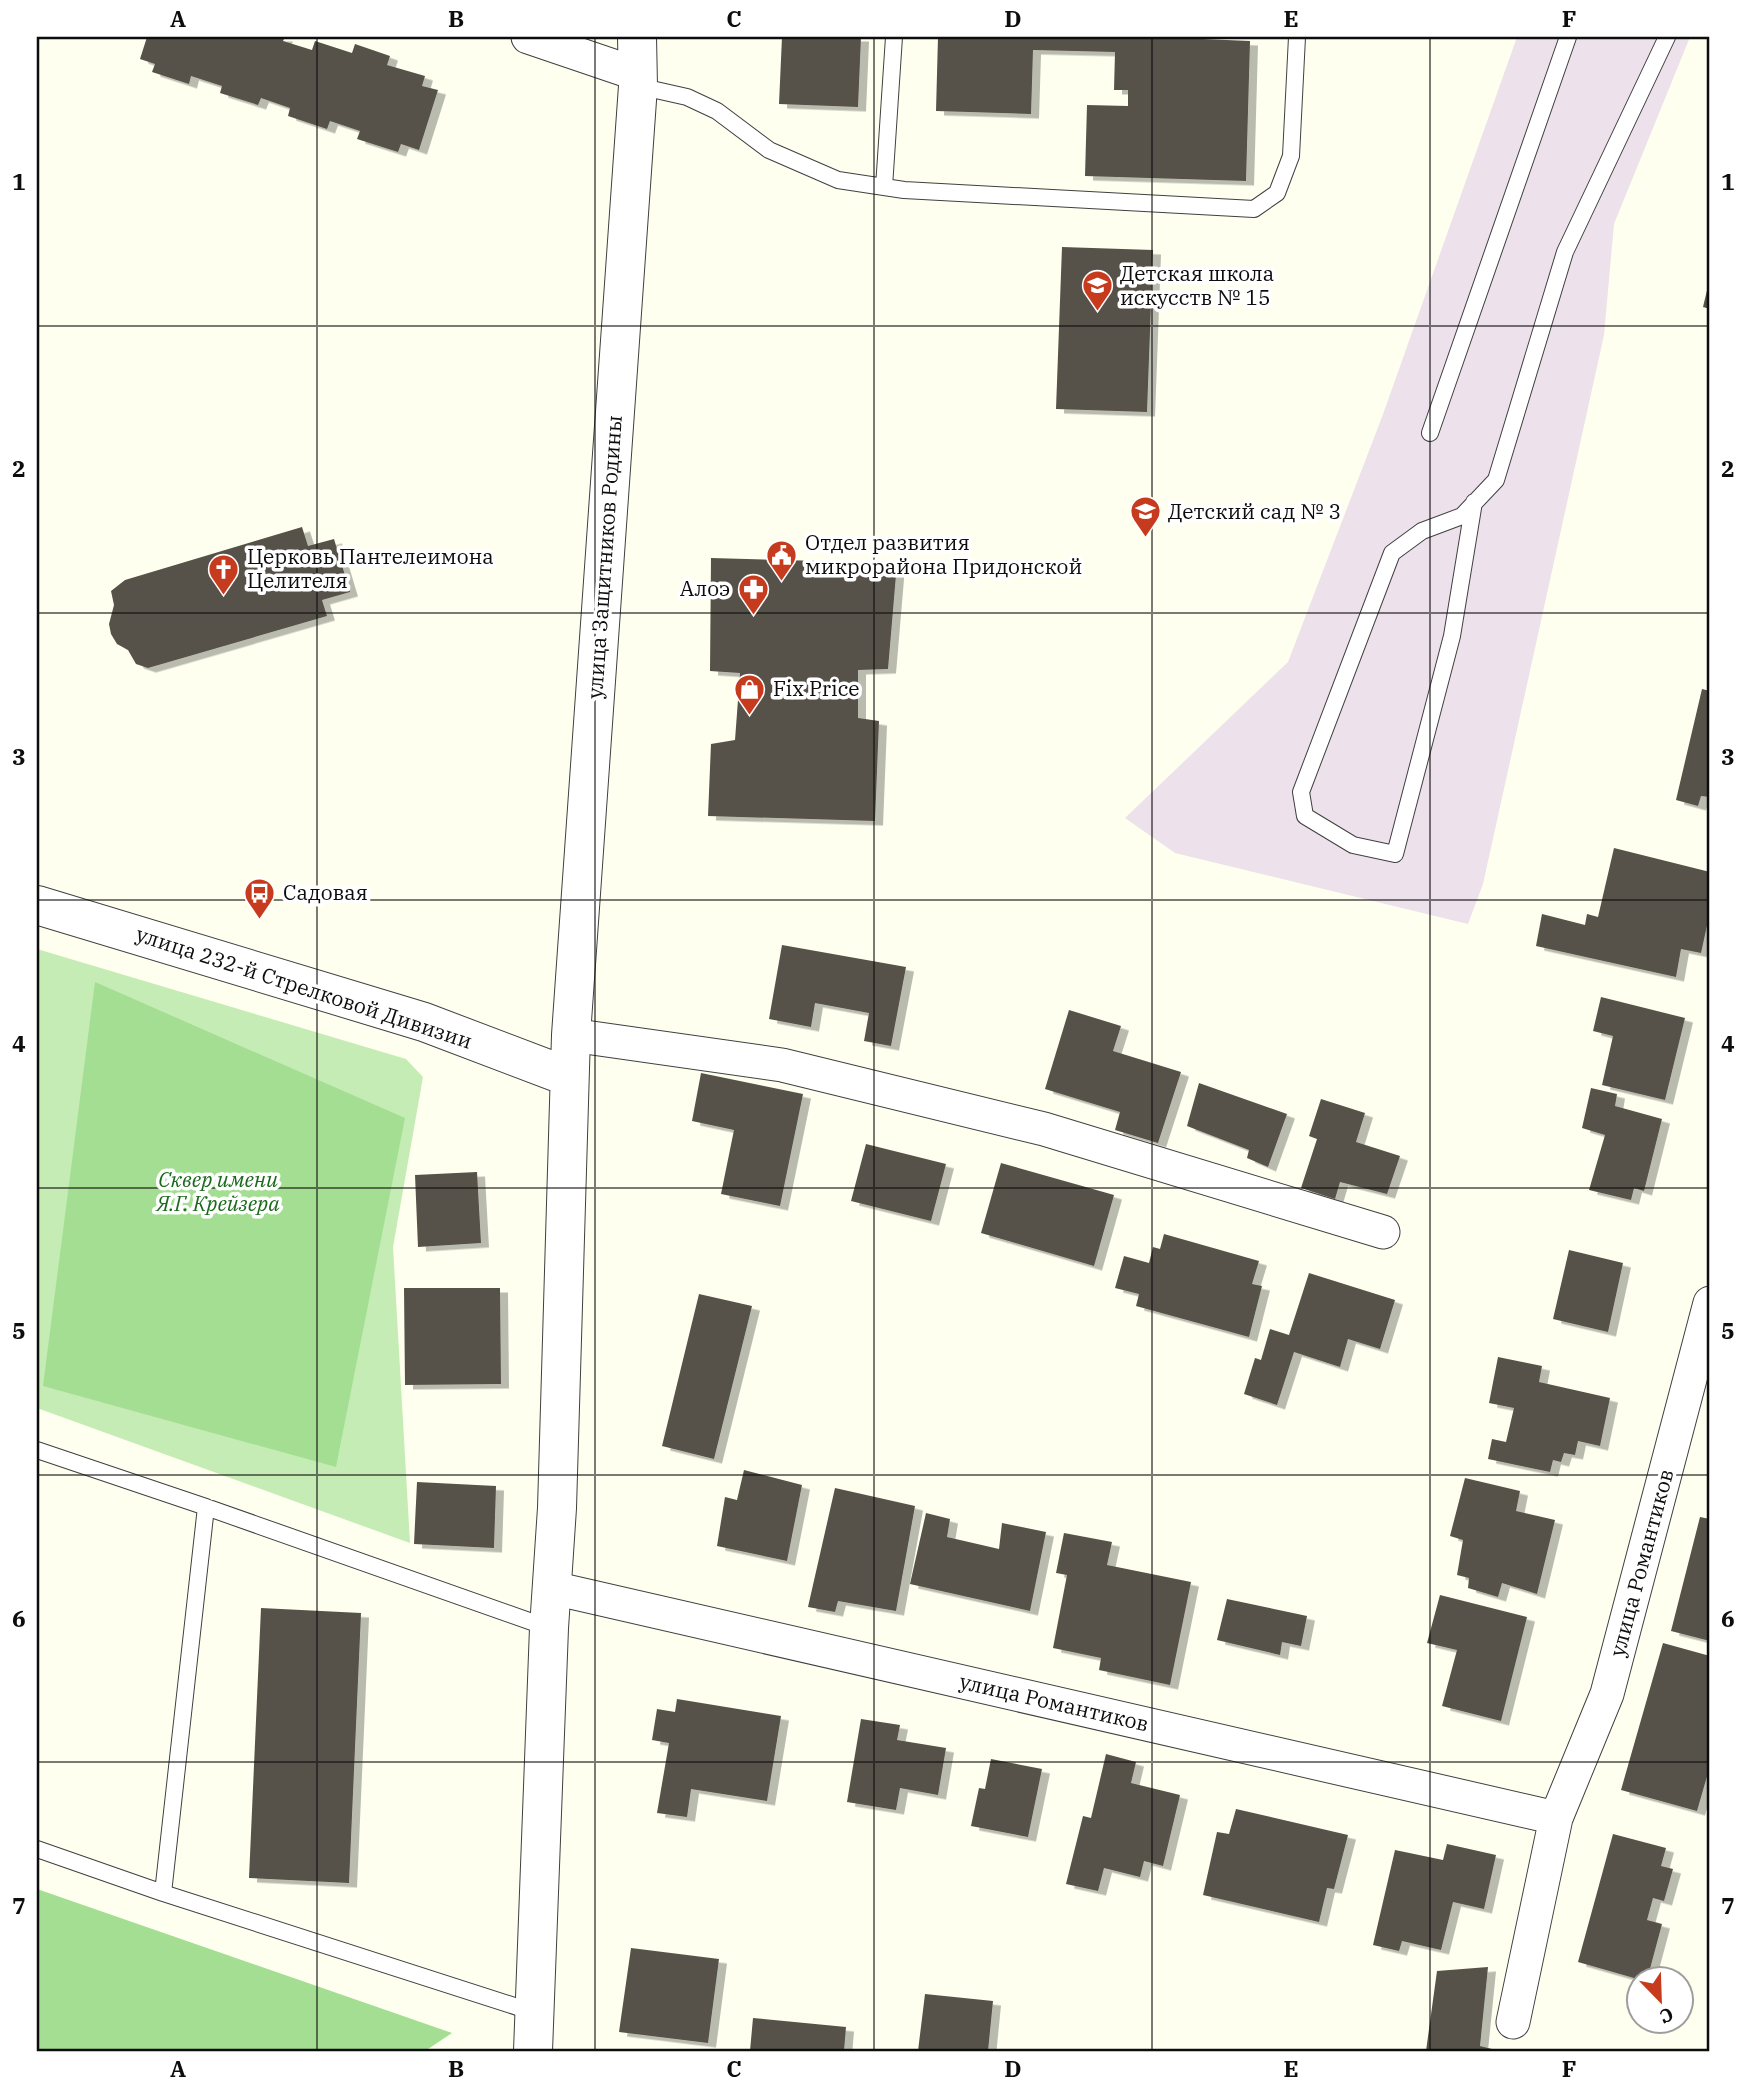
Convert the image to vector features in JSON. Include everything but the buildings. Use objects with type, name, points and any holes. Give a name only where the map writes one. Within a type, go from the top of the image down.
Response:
[{"type":"street","points":[[528,37],[638,80]]},
{"type":"street","name":"улица Защитников Родины","points":[[533,2051],[569,1077],[638,80],[637,37]]},
{"type":"street","name":"улица 232-й Стрелковой Дивизии","points":[[37,905],[424,1022],[569,1077]]},
{"type":"street","points":[[572,1035],[782,1065],[1044,1129],[1383,1232]]},
{"type":"street","name":"улица Романтиков","points":[[1513,2022],[1556,1818],[1607,1694],[1710,1303]]},
{"type":"street","name":"улица Романтиков","points":[[552,1588],[1556,1818]]},
{"type":"lane","points":[[884,187],[894,37]]},
{"type":"lane","points":[[638,80],[717,111],[769,150],[838,180],[917,191],[1254,209],[1277,193],[1291,156],[1297,37]]},
{"type":"lane","points":[[1430,433],[1568,37]]},
{"type":"lane","points":[[1474,502],[1452,636],[1395,854],[1353,845],[1305,816],[1301,792],[1392,552],[1422,531],[1462,516],[1474,502],[1496,480],[1566,251],[1667,37]]},
{"type":"lane","points":[[37,1450],[549,1628]]},
{"type":"lane","points":[[163,1893],[206,1507]]},
{"type":"lane","points":[[37,1849],[163,1893],[536,2012]]},
{"type":"shaded area","points":[[1517,37],[1690,37],[1614,224],[1604,335],[1483,884],[1468,924],[1175,853],[1125,818],[1288,662],[1382,417]]},
{"type":"green space","name":"Сквер имени Я.Г. Крейзера","points":[[37,949],[406,1059],[423,1077],[393,1247],[410,1543],[37,1408]]},
{"type":"green space","name":"Сквер имени Я.Г. Крейзера","points":[[95,982],[405,1118],[336,1467],[43,1386]]},
{"type":"green space","points":[[37,1889],[452,2033],[425,2051],[37,2051]]},
{"type":"place","name":"Детская школа искусств № 15","points":[[1097,313]]},
{"type":"place","name":"Детский сад № 3","points":[[1145,539]]},
{"type":"place","name":"Отдел развития микрорайона Придонской","points":[[782,582]]},
{"type":"place","name":"Церковь Пантелеимона Целителя","points":[[224,596]]},
{"type":"place","name":"Алоэ","points":[[753,616]]},
{"type":"place","name":"Fix Price","points":[[750,716]]},
{"type":"place","name":"Садовая","points":[[260,920]]}]
